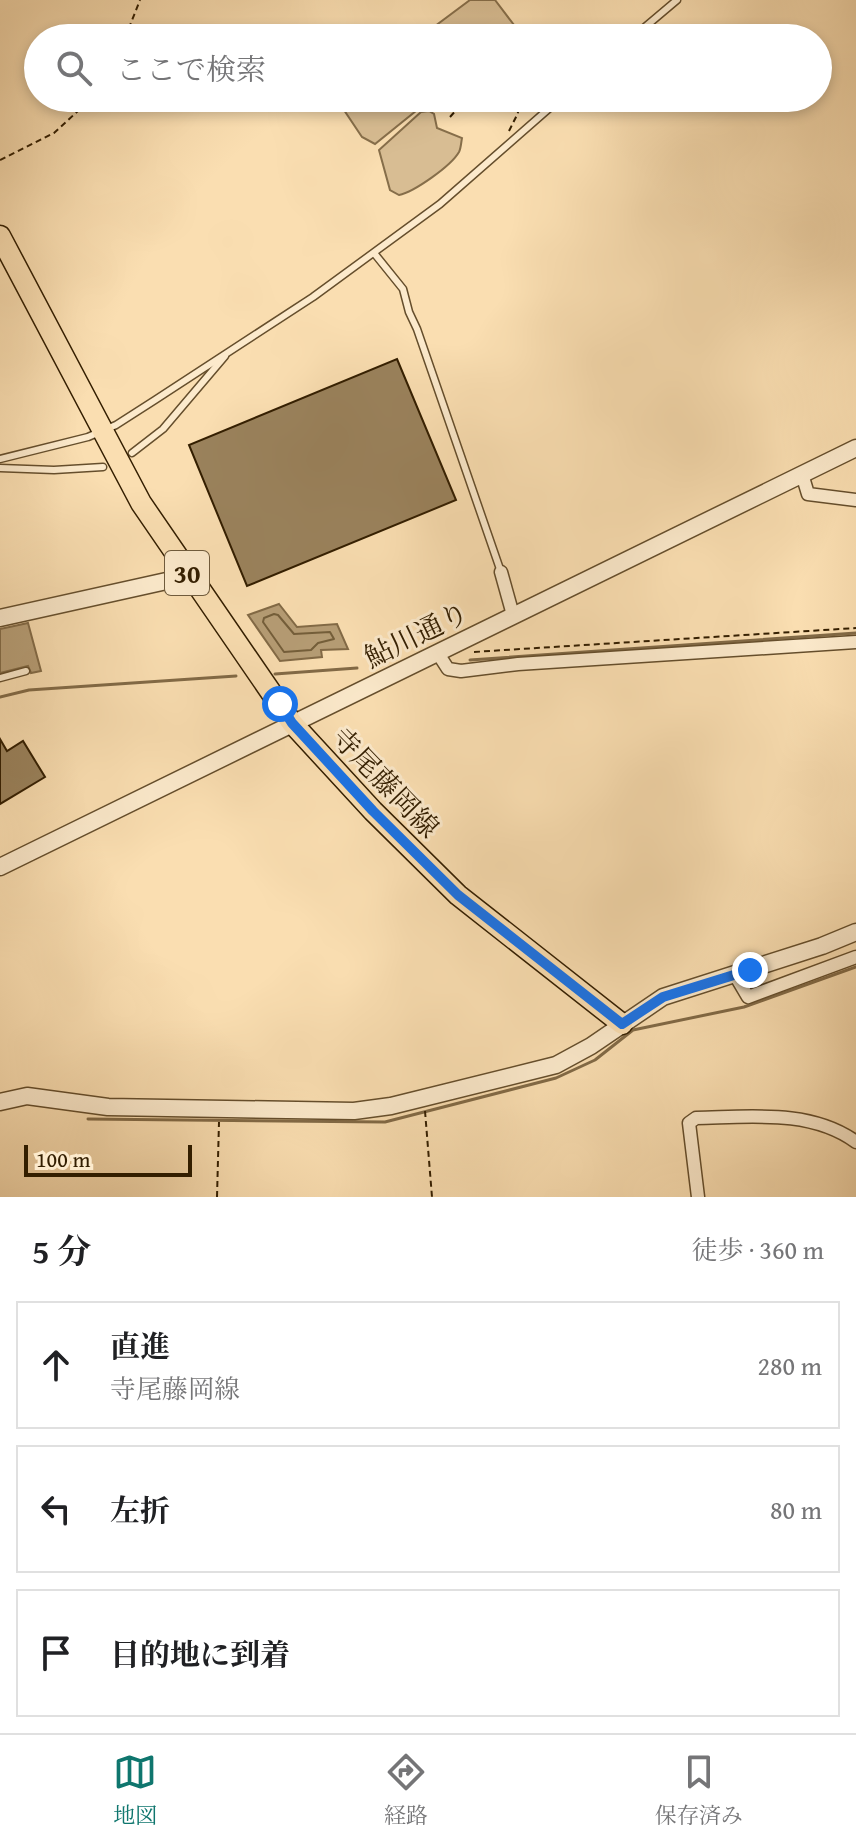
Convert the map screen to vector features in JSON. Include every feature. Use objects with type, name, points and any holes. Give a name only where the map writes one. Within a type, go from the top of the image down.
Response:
[{"type":"main road","name":"寺尾藤岡線","points":[[0,236],[141,503],[292,723],[373,811],[458,895],[622,1024]]},
{"type":"street","name":"鮎川通り","points":[[0,867],[856,448]]},
{"type":"street","points":[[802,474],[808,494],[856,500]]},
{"type":"street","points":[[501,572],[513,615]]},
{"type":"street","points":[[0,618],[189,576]]},
{"type":"street","points":[[437,652],[448,669],[461,671],[518,664],[856,642]]},
{"type":"street","points":[[0,1102],[27,1096],[108,1107],[354,1111],[424,1098],[556,1065],[591,1046],[663,997],[822,946],[856,932]]},
{"type":"street","points":[[735,975],[748,997],[856,957]]},
{"type":"street","points":[[698,1197],[689,1123],[696,1118],[753,1116],[809,1120],[840,1130],[856,1142]]},
{"type":"lane","points":[[649,24],[677,0]]},
{"type":"lane","points":[[0,459],[155,400],[313,297],[374,253],[440,204],[545,112]]},
{"type":"lane","points":[[374,253],[403,289],[501,572]]},
{"type":"lane","points":[[132,453],[163,429],[233,347]]},
{"type":"lane","points":[[0,468],[54,470],[103,467]]},
{"type":"lane","points":[[0,678],[26,671]]},
{"type":"path","points":[[131,24],[140,0]]},
{"type":"path","points":[[0,160],[54,133],[77,112]]},
{"type":"path","points":[[450,117],[454,112]]},
{"type":"path","points":[[509,132],[518,112]]},
{"type":"path","points":[[462,652],[856,628]]},
{"type":"path","points":[[424,1098],[432,1197]]},
{"type":"path","points":[[217,1197],[219,1109]]},
{"type":"shaded area","points":[[470,0],[495,0],[513,24],[438,24]]},
{"type":"shaded area","points":[[345,112],[415,112],[375,144],[362,137]]},
{"type":"shaded area","points":[[421,112],[434,114],[437,128],[462,138],[455,158],[432,178],[399,195],[390,190],[379,150]]},
{"type":"water","points":[[279,604],[297,627],[337,624],[348,649],[321,650],[322,657],[280,661],[248,615]]},
{"type":"water","points":[[28,623],[41,671],[31,673],[28,666],[0,673],[0,629]]},
{"type":"building","points":[[397,359],[456,500],[247,586],[189,445]]},
{"type":"building","points":[[0,739],[7,751],[23,741],[45,777],[0,804]]},
{"type":"waterway","points":[[470,660],[856,633]]},
{"type":"waterway","points":[[275,674],[357,668]]},
{"type":"waterway","points":[[0,697],[29,690],[236,676]]},
{"type":"waterway","points":[[88,1119],[385,1122],[556,1078],[595,1060],[633,1030],[744,1007],[856,967]]},
{"type":"route","points":[[280,704],[292,723],[373,811],[458,895],[622,1024],[663,997],[750,970]]}]
